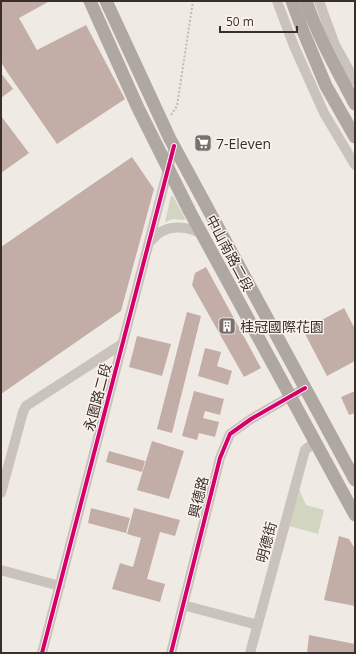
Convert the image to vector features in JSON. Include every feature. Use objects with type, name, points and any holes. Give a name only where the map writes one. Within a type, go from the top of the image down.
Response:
[{"type":"main road","name":"中山南路二段","points":[[90,1],[138,108],[168,169],[355,515]]},
{"type":"main road","name":"中山南路二段","points":[[106,1],[151,100],[174,146],[355,480]]},
{"type":"main road","points":[[292,1],[326,86],[355,137]]},
{"type":"main road","points":[[306,1],[313,21],[333,64],[355,104]]},
{"type":"street","points":[[277,1],[294,46],[324,113],[355,165]]},
{"type":"street","points":[[319,1],[335,45],[355,81]]},
{"type":"street","points":[[138,108],[151,100]]},
{"type":"street","name":"永園路二段","points":[[42,653],[174,146]]},
{"type":"street","points":[[148,245],[158,233],[170,228],[182,227],[193,229],[202,234]]},
{"type":"street","points":[[1,493],[23,412],[26,406],[122,344]]},
{"type":"street","name":"興德路","points":[[171,653],[220,458],[230,434],[251,419],[305,388]]},
{"type":"street","name":"明德街","points":[[250,653],[305,450],[315,442]]},
{"type":"street","points":[[339,451],[350,461],[355,463]]},
{"type":"street","points":[[1,570],[60,586]]},
{"type":"street","points":[[183,605],[258,625]]},
{"type":"path","points":[[170,116],[177,106],[193,1]]},
{"type":"green space","points":[[171,196],[173,196],[185,220],[173,219],[165,222]]},
{"type":"green space","points":[[299,489],[306,505],[324,510],[318,534],[289,526]]},
{"type":"building","points":[[1,1],[50,1],[19,18],[37,50],[86,25],[125,99],[57,144],[1,62]]},
{"type":"building","points":[[1,73],[13,89],[1,98]]},
{"type":"building","points":[[1,116],[29,153],[1,173]]},
{"type":"building","points":[[132,157],[154,189],[121,311],[1,394],[1,247]]},
{"type":"building","name":"桂冠國際花園","points":[[206,267],[261,368],[244,377],[192,285],[195,273]]},
{"type":"building","points":[[344,308],[355,329],[355,361],[327,376],[303,330]]},
{"type":"building","points":[[187,312],[201,316],[172,433],[157,429]]},
{"type":"building","points":[[137,336],[171,344],[162,376],[129,367]]},
{"type":"building","points":[[205,348],[221,352],[217,366],[232,371],[228,385],[198,376]]},
{"type":"building","points":[[194,391],[224,399],[220,415],[205,411],[203,418],[219,422],[215,437],[199,433],[197,440],[182,436]]},
{"type":"building","points":[[355,391],[355,413],[349,415],[341,397]]},
{"type":"building","points":[[152,441],[184,451],[169,499],[137,490]]},
{"type":"building","points":[[109,451],[145,461],[142,472],[106,462]]},
{"type":"building","points":[[91,508],[130,518],[126,533],[88,523]]},
{"type":"building","points":[[134,508],[180,520],[175,536],[160,532],[147,579],[165,584],[160,602],[112,589],[120,563],[133,567],[141,538],[127,534]]},
{"type":"building","points":[[339,536],[349,539],[355,549],[355,606],[324,600]]},
{"type":"building","points":[[309,635],[355,644],[355,653],[307,653]]},
{"type":"cycle path","points":[[42,653],[174,146]]},
{"type":"cycle path","points":[[171,653],[220,458],[230,434],[251,419],[305,388]]},
{"type":"place","name":"7-Eleven","points":[[203,143]]},
{"type":"place","name":"桂冠國際花園","points":[[227,326]]}]
